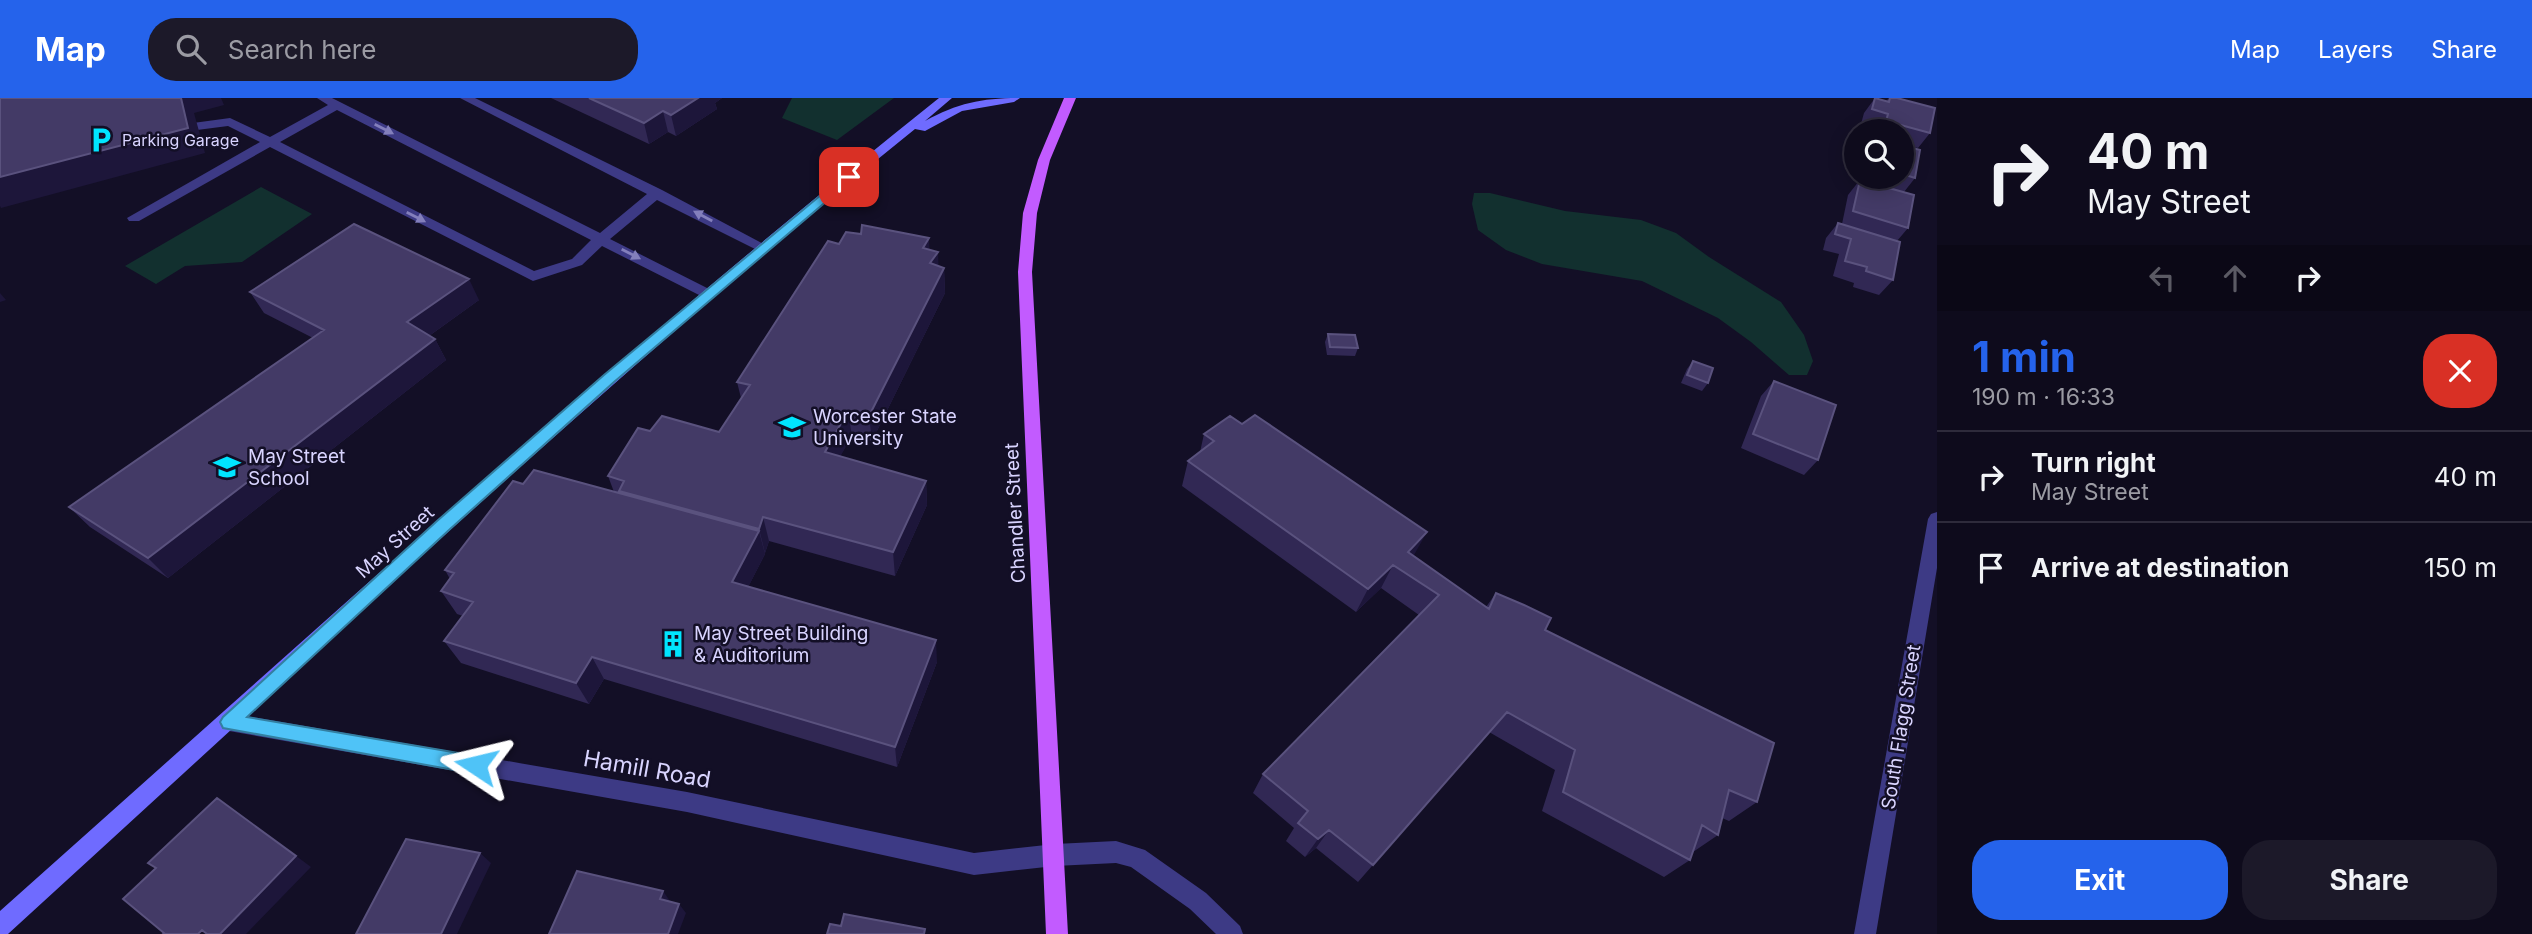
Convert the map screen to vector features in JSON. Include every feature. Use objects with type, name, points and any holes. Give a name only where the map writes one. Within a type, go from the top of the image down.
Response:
[{"type":"main road","name":"Chandler Street","points":[[1056,934],[1055,855],[1025,272],[1030,213],[1044,160],[1070,98]]},
{"type":"street","points":[[323,98],[708,294]]},
{"type":"street","points":[[466,98],[764,248]]},
{"type":"street","name":"May Street","points":[[0,926],[443,526],[708,294],[946,98]]},
{"type":"street","name":"May Street","points":[[890,145],[959,108],[1014,98]]},
{"type":"street","points":[[134,218],[337,105]]},
{"type":"street","points":[[197,126],[230,122],[533,276],[577,262],[657,193]]},
{"type":"street","name":"South Flagg Street","points":[[1865,934],[1937,519]]},
{"type":"street","name":"Hamill Road","points":[[229,722],[687,802],[974,864],[1055,855],[1116,852],[1137,858],[1198,901],[1231,934]]},
{"type":"green space","points":[[792,98],[894,98],[837,140],[782,118]]},
{"type":"green space","points":[[261,187],[312,214],[242,262],[185,266],[156,284],[125,266]]},
{"type":"green space","points":[[1474,193],[1490,193],[1565,211],[1641,220],[1676,233],[1781,302],[1804,335],[1813,361],[1807,375],[1789,375],[1718,318],[1642,281],[1542,264],[1506,250],[1478,230],[1472,204]]},
{"type":"building","name":"Parking Garage","points":[[0,98],[181,98],[188,128],[0,177]]},
{"type":"building","points":[[589,98],[698,98],[671,115],[663,111],[644,123]]},
{"type":"building","points":[[1875,98],[1889,102],[1890,98],[1897,98],[1935,108],[1930,133],[1914,129],[1914,119],[1887,119],[1888,114],[1872,109]]},
{"type":"building","points":[[1914,148],[1920,150],[1914,178]]},
{"type":"building","points":[[1858,189],[1892,189],[1914,195],[1908,228],[1853,211]]},
{"type":"building","points":[[1838,223],[1900,242],[1893,280],[1866,271],[1867,267],[1845,261],[1851,239],[1835,234]]},
{"type":"building","points":[[354,224],[469,279],[407,322],[435,339],[148,558],[69,507],[324,330],[250,292]]},
{"type":"building","name":"May Street Building & Auditorium","points":[[862,225],[929,238],[923,248],[938,252],[930,263],[944,268],[869,416],[848,411],[825,452],[926,481],[893,552],[763,517],[759,529],[619,491],[624,481],[608,476],[638,428],[650,431],[662,416],[719,432],[750,385],[737,382],[828,241],[839,244],[846,232],[861,234]]},
{"type":"building","points":[[1328,334],[1355,335],[1358,348],[1330,347]]},
{"type":"building","points":[[1693,361],[1713,368],[1708,383],[1687,375]]},
{"type":"building","points":[[1774,381],[1836,405],[1818,460],[1753,434]]},
{"type":"building","points":[[1255,415],[1427,532],[1408,552],[1489,609],[1496,593],[1524,605],[1551,618],[1545,630],[1774,743],[1757,802],[1729,790],[1718,835],[1702,825],[1690,860],[1563,792],[1575,750],[1507,712],[1373,865],[1329,830],[1318,839],[1298,823],[1308,811],[1263,774],[1439,595],[1393,565],[1368,589],[1188,461],[1214,441],[1204,434],[1230,416],[1242,424]]},
{"type":"building","name":"May Street Building & Auditorium","points":[[534,470],[759,531],[732,582],[936,640],[895,747],[592,657],[576,683],[444,641],[473,602],[441,591],[454,573],[445,570],[513,481],[523,484]]},
{"type":"building","points":[[217,798],[296,856],[220,934],[207,934],[202,930],[198,934],[163,934],[123,899],[156,868],[148,863]]},
{"type":"building","points":[[406,839],[480,853],[441,934],[356,934]]},
{"type":"building","points":[[577,871],[663,891],[660,899],[679,904],[668,934],[549,934]]},
{"type":"building","points":[[844,914],[925,929],[924,934],[827,934],[830,924],[841,926]]},
{"type":"place","name":"Parking Garage","points":[[101,140]]},
{"type":"place","name":"Worcester State University","points":[[792,427]]},
{"type":"place","name":"May Street School","points":[[227,467]]},
{"type":"place","name":"May Street Building & Auditorium","points":[[673,644]]},
{"type":"route","points":[[476,765],[229,722],[443,526],[609,379],[810,207],[849,177]]}]
